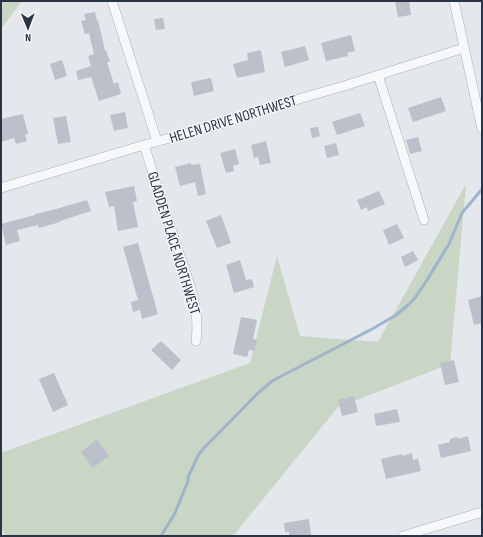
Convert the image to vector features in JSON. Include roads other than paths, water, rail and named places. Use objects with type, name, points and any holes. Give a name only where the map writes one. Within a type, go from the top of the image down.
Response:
[{"type":"street","points":[[112,1],[157,142]]},
{"type":"street","points":[[454,1],[472,77],[482,129]]},
{"type":"street","name":"HELEN DRIVE NORTHWEST","points":[[1,188],[144,145],[214,126],[464,48]]},
{"type":"street","points":[[378,75],[424,220]]},
{"type":"street","name":"GLADDEN PLACE NORTHWEST","points":[[144,145],[193,298],[197,319],[196,341]]},
{"type":"street","points":[[403,536],[482,512]]},
{"type":"waterway","points":[[161,536],[175,513],[188,481],[188,477],[199,454],[205,447],[256,395],[272,381],[374,328],[396,315],[407,306],[415,298],[449,244],[462,213],[482,189]]}]
